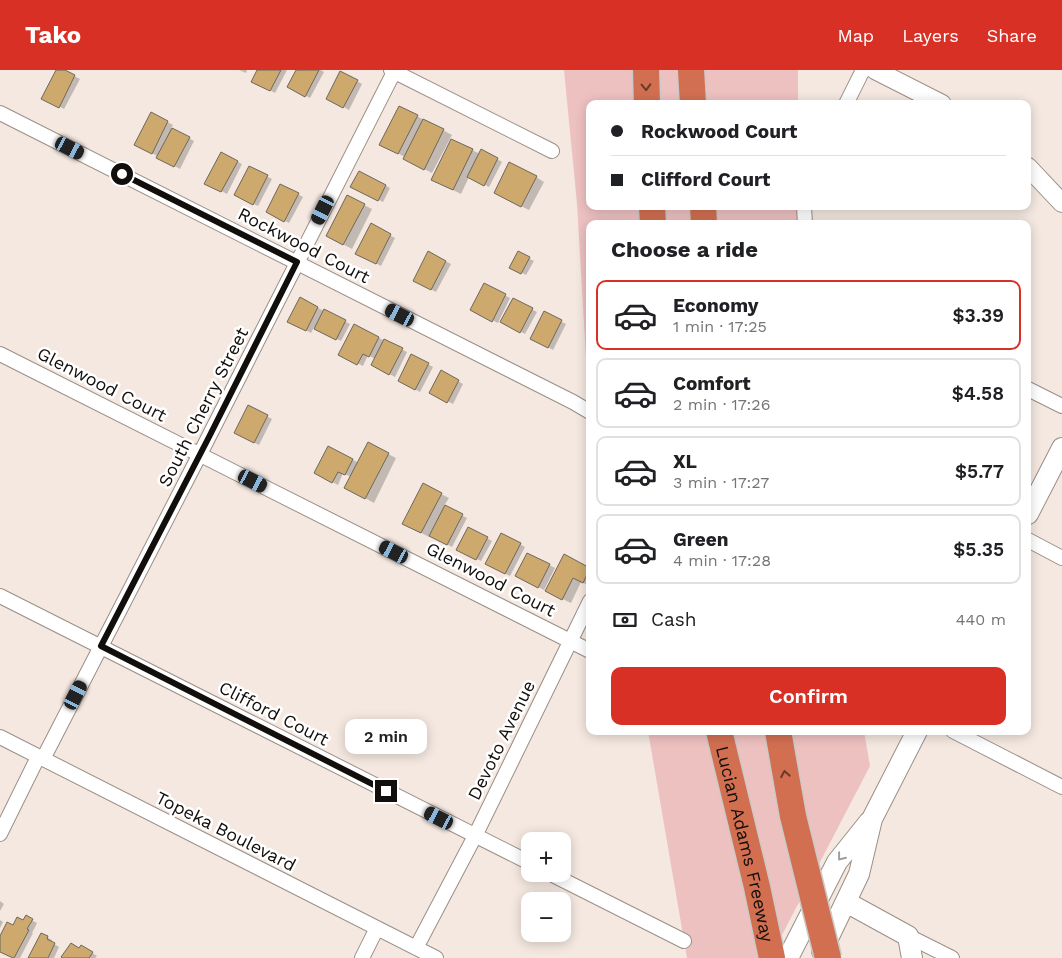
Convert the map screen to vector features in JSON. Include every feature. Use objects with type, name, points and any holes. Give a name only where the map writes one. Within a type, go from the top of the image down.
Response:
[{"type":"highway","points":[[646,70],[647,100]]},
{"type":"highway","name":"Lucian Adams Freeway","points":[[720,735],[757,887],[772,958]]},
{"type":"highway","points":[[779,735],[793,816],[828,958]]},
{"type":"main road","points":[[1031,508],[1062,448]]},
{"type":"main road","points":[[818,958],[858,874],[872,819],[915,735]]},
{"type":"main road","points":[[788,958],[836,862],[872,819]]},
{"type":"main road","points":[[846,902],[908,936],[912,958]]},
{"type":"street","points":[[393,70],[552,151]]},
{"type":"street","name":"South Cherry Street","points":[[0,834],[101,646],[200,454],[393,70]]},
{"type":"street","points":[[848,100],[863,70]]},
{"type":"street","points":[[875,70],[934,100]]},
{"type":"street","name":"Rockwood Court","points":[[0,113],[586,410]]},
{"type":"street","points":[[1031,169],[1062,202]]},
{"type":"street","name":"Glenwood Court","points":[[0,354],[586,649]]},
{"type":"street","points":[[1031,390],[1062,406]]},
{"type":"street","points":[[1031,542],[1062,558]]},
{"type":"street","name":"Clifford Court","points":[[0,596],[521,859]]},
{"type":"street","name":"Devoto Avenue","points":[[416,948],[475,836],[586,610]]},
{"type":"street","points":[[961,735],[1062,787]]},
{"type":"street","name":"Topeka Boulevard","points":[[0,738],[436,958]]},
{"type":"street","points":[[566,882],[684,941]]},
{"type":"street","points":[[362,958],[377,928]]},
{"type":"street","points":[[908,936],[952,958]]},
{"type":"shaded area","points":[[564,70],[798,70],[798,100],[586,100],[586,210],[797,210],[797,220],[586,220],[586,358],[577,204]]},
{"type":"shaded area","points":[[649,735],[865,735],[870,766],[770,958],[687,958]]},
{"type":"building","points":[[56,70],[65,70],[75,75],[59,108],[41,99]]},
{"type":"building","points":[[257,70],[281,70],[270,91],[251,82]]},
{"type":"building","points":[[296,70],[319,70],[305,97],[287,87]]},
{"type":"building","points":[[340,71],[358,80],[343,108],[326,99]]},
{"type":"building","points":[[399,106],[418,115],[398,154],[379,145]]},
{"type":"building","points":[[151,112],[168,121],[152,154],[134,145]]},
{"type":"building","points":[[423,119],[444,129],[424,170],[403,159]]},
{"type":"building","points":[[172,128],[190,137],[174,167],[156,158]]},
{"type":"building","points":[[451,139],[473,149],[453,190],[431,180]]},
{"type":"building","points":[[481,149],[498,158],[484,186],[467,177]]},
{"type":"building","points":[[221,152],[238,161],[221,192],[204,184]]},
{"type":"building","points":[[509,162],[537,176],[521,207],[494,193]]},
{"type":"building","points":[[249,166],[268,175],[253,205],[234,195]]},
{"type":"building","points":[[359,171],[386,185],[378,201],[350,187]]},
{"type":"building","points":[[280,184],[299,193],[284,222],[266,212]]},
{"type":"building","points":[[347,195],[365,204],[343,245],[326,236]]},
{"type":"building","points":[[371,223],[391,234],[376,264],[355,254]]},
{"type":"building","points":[[428,251],[446,261],[431,290],[413,281]]},
{"type":"building","points":[[518,251],[530,257],[521,274],[509,268]]},
{"type":"building","points":[[484,283],[506,294],[492,322],[470,310]]},
{"type":"building","points":[[300,297],[318,307],[306,331],[287,322]]},
{"type":"building","points":[[513,298],[533,308],[520,333],[500,322]]},
{"type":"building","points":[[324,309],[346,320],[336,340],[314,329]]},
{"type":"building","points":[[544,311],[562,320],[548,348],[530,339]]},
{"type":"building","points":[[354,324],[379,337],[369,357],[363,354],[357,365],[338,355]]},
{"type":"building","points":[[384,339],[403,348],[389,375],[371,365]]},
{"type":"building","points":[[411,354],[429,363],[415,390],[398,381]]},
{"type":"building","points":[[441,370],[459,380],[447,403],[429,393]]},
{"type":"building","points":[[248,405],[268,415],[254,443],[234,433]]},
{"type":"building","points":[[368,442],[389,453],[365,499],[344,488]]},
{"type":"building","points":[[328,446],[353,459],[345,475],[338,472],[332,483],[314,473]]},
{"type":"building","points":[[423,483],[442,493],[421,533],[402,524]]},
{"type":"building","points":[[445,505],[463,514],[447,545],[429,536]]},
{"type":"building","points":[[468,527],[488,537],[476,560],[456,550]]},
{"type":"building","points":[[501,533],[521,543],[505,574],[485,564]]},
{"type":"building","points":[[527,553],[550,564],[538,588],[515,576]]},
{"type":"building","points":[[564,554],[586,566],[586,577],[583,583],[573,578],[562,600],[545,591]]},
{"type":"building","points":[[26,915],[33,919],[14,958],[0,952],[0,936],[7,922],[13,925],[17,917],[23,920]]},
{"type":"building","points":[[41,933],[48,936],[47,939],[55,943],[48,958],[28,958]]},
{"type":"building","points":[[71,943],[79,948],[81,945],[93,952],[89,958],[62,958]]},
{"type":"route","points":[[122,174],[297,262],[101,646],[386,791]]}]
